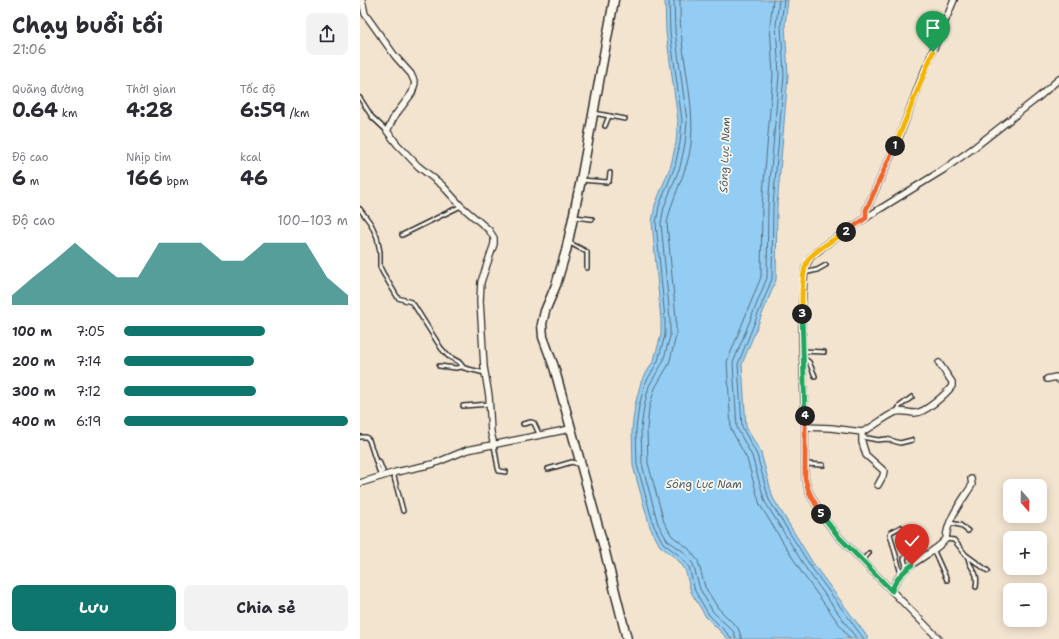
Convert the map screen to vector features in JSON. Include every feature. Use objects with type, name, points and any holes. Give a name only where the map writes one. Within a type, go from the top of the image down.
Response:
[{"type":"street","points":[[362,0],[362,15],[411,74],[414,83],[412,93],[394,117],[387,131],[418,166],[442,185],[462,206],[489,230],[495,241],[480,282],[485,373],[490,404],[491,433],[494,445]]},
{"type":"street","points":[[614,0],[574,216],[556,285],[545,311],[542,324],[543,337],[554,367],[604,548],[627,639]]},
{"type":"street","points":[[866,218],[866,210],[895,146],[954,0]]},
{"type":"street","points":[[939,639],[838,536],[812,499],[806,484],[802,351],[802,304],[804,273],[807,262],[824,246],[943,170],[1040,96],[1059,79]]},
{"type":"street","points":[[805,427],[831,428],[862,435],[900,411],[919,412],[933,404],[949,389],[952,382],[939,363]]},
{"type":"street","points":[[1047,379],[1056,377],[1059,380]]},
{"type":"street","points":[[360,483],[380,474],[393,473],[434,464],[467,450],[570,429]]},
{"type":"street","points":[[862,435],[862,442],[866,454],[884,471],[884,476],[878,485]]},
{"type":"street","points":[[892,591],[893,586],[901,574],[946,539],[947,529],[972,485],[971,479]]},
{"type":"lane","points":[[360,98],[366,110],[387,131]]},
{"type":"lane","points":[[593,112],[625,119]]},
{"type":"lane","points":[[605,126],[608,116]]},
{"type":"lane","points":[[581,180],[607,182],[609,181],[610,173]]},
{"type":"lane","points":[[402,235],[462,206]]},
{"type":"lane","points":[[360,209],[374,230],[380,252],[380,267],[397,296],[414,305],[441,348],[448,356],[459,362],[462,367]]},
{"type":"lane","points":[[574,216],[592,219]]},
{"type":"lane","points":[[568,242],[587,252],[586,268]]},
{"type":"lane","points":[[804,273],[817,270],[826,265]]},
{"type":"lane","points":[[802,351],[824,352]]},
{"type":"lane","points":[[803,358],[809,362],[815,376]]},
{"type":"lane","points":[[439,366],[456,368],[462,367],[485,373]]},
{"type":"lane","points":[[900,411],[898,409],[900,406],[912,398]]},
{"type":"lane","points":[[463,406],[490,404]]},
{"type":"lane","points":[[523,424],[534,423],[540,436]]},
{"type":"lane","points":[[862,435],[880,440],[887,439],[900,443],[912,440]]},
{"type":"lane","points":[[360,437],[366,437],[369,440],[380,474]]},
{"type":"lane","points":[[494,445],[499,471],[506,472]]},
{"type":"lane","points":[[379,461],[383,471],[380,474]]},
{"type":"lane","points":[[548,469],[572,462],[581,466]]},
{"type":"lane","points":[[805,464],[823,465]]},
{"type":"lane","points":[[393,473],[403,511]]},
{"type":"lane","points":[[950,523],[958,523],[964,526],[968,531]]},
{"type":"lane","points":[[900,527],[890,534],[901,574]]},
{"type":"lane","points":[[946,539],[954,540],[968,558],[988,571]]},
{"type":"lane","points":[[907,569],[904,559],[912,544]]},
{"type":"lane","points":[[933,549],[947,580]]},
{"type":"lane","points":[[862,561],[869,554]]},
{"type":"lane","points":[[968,558],[969,563],[977,574],[976,587]]},
{"type":"water","name":"Sông Lục Nam","points":[[665,0],[788,0],[785,25],[788,75],[777,207],[776,280],[742,364],[746,427],[761,453],[773,498],[814,565],[869,639],[728,639],[706,617],[691,592],[685,569],[677,559],[660,546],[650,527],[633,466],[632,429],[635,405],[641,382],[654,360],[661,335],[652,222],[655,205],[671,165],[676,143],[678,120],[666,32]]},
{"type":"route","points":[[912,565],[901,574],[893,586],[892,591],[838,536],[823,517],[809,492],[805,478],[804,456],[805,427],[802,304],[804,273],[807,262],[824,246],[866,218],[866,210],[898,140],[933,52]]}]
